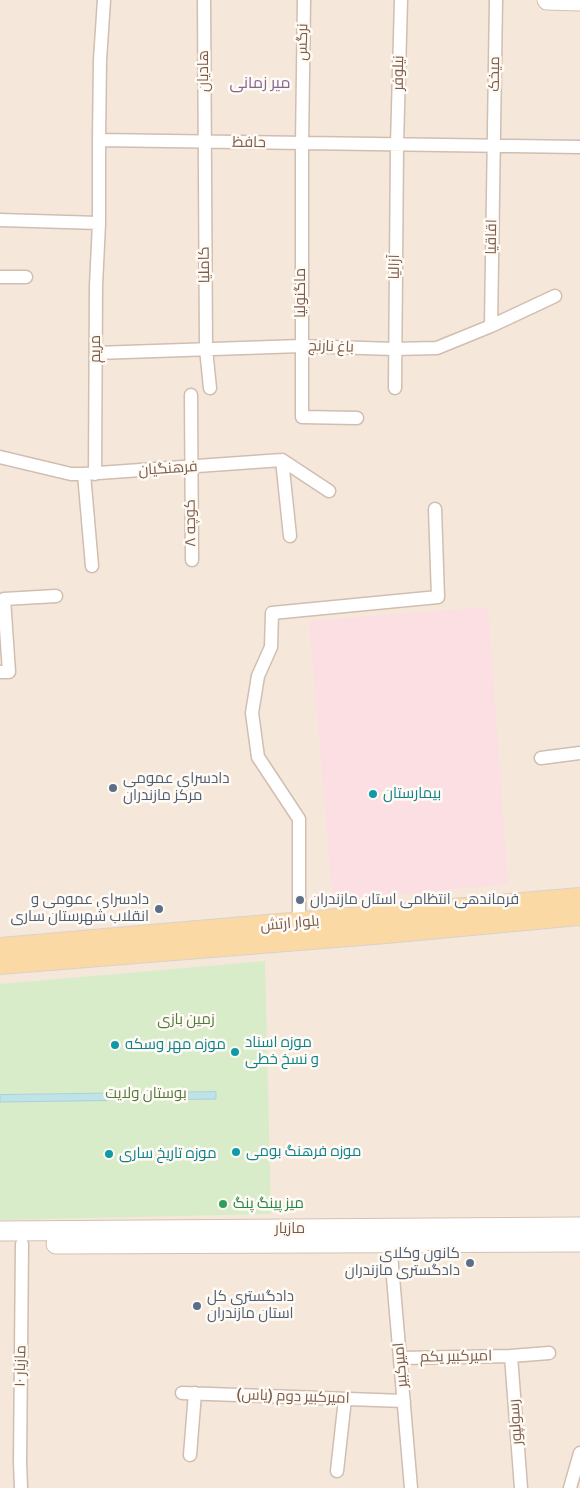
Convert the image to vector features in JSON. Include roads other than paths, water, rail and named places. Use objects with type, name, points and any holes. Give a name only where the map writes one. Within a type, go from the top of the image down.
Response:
[{"type":"main road","points":[[547,0],[580,1]]},
{"type":"main road","name":"بلوار ارتش","points":[[384,924],[580,898]]},
{"type":"main road","name":"بلوار ارتش","points":[[0,964],[300,931],[384,924],[580,915]]},
{"type":"main road","name":"بلوار ارتش","points":[[0,948],[300,931]]},
{"type":"main road","name":"مازیار","points":[[0,1244],[580,1227]]},
{"type":"main road","name":"مازیار","points":[[0,1231],[270,1236],[390,1242],[580,1242]]},
{"type":"street","points":[[0,220],[99,223],[100,60],[104,0]]},
{"type":"street","name":"هادیان","points":[[204,0],[204,142]]},
{"type":"street","name":"نرگس","points":[[302,144],[304,0]]},
{"type":"street","name":"نیلوفر","points":[[397,145],[401,0]]},
{"type":"street","name":"میخک","points":[[494,147],[496,0]]},
{"type":"street","name":"حافظ","points":[[99,140],[580,147]]},
{"type":"street","name":"کاملیا","points":[[204,142],[206,349],[210,388]]},
{"type":"street","name":"ماگنولیا","points":[[302,144],[302,417],[357,418]]},
{"type":"street","name":"آزالیا","points":[[395,388],[397,145]]},
{"type":"street","name":"اقاقیا","points":[[491,326],[494,147]]},
{"type":"street","name":"مریم","points":[[92,566],[89,474],[96,352],[96,286],[99,223]]},
{"type":"street","points":[[0,277],[26,278]]},
{"type":"street","name":"باغ نارنج","points":[[96,352],[301,346],[437,348],[491,326],[555,296]]},
{"type":"street","name":"کوچه ۸","points":[[191,395],[192,560]]},
{"type":"street","name":"فرهنگیان","points":[[0,457],[71,474],[282,460]]},
{"type":"street","points":[[282,460],[329,491]]},
{"type":"street","points":[[282,460],[290,536]]},
{"type":"street","points":[[300,931],[299,818],[258,757],[252,713],[258,676],[272,647],[272,613],[438,596],[435,509]]},
{"type":"street","points":[[0,672],[8,672],[4,599],[56,596]]},
{"type":"street","points":[[541,758],[580,754]]},
{"type":"street","name":"امیرکبیر","points":[[390,1242],[411,1488]]},
{"type":"street","name":"مازیار ١٠","points":[[21,1488],[22,1244]]},
{"type":"street","name":"امیرکبیر یکم","points":[[400,1358],[511,1356],[549,1353]]},
{"type":"street","name":"رسولپور","points":[[511,1356],[521,1488]]},
{"type":"street","name":"امیرکبیر دوم (یاس)","points":[[190,1455],[189,1393],[404,1401]]},
{"type":"street","points":[[337,1471],[345,1399]]},
{"type":"street","points":[[570,1488],[580,1453]]},
{"type":"water","points":[[216,1092],[216,1099],[0,1102],[0,1095]]},
{"type":"place","name":"دادسرای عمومی مرکز مازندران","points":[[113,788]]},
{"type":"place","name":"بیمارستان","points":[[373,794]]},
{"type":"place","name":"فرماندهی انتظامی استان مازندران","points":[[300,900]]},
{"type":"place","name":"دادسرای عمومی و انقلاب شهرستان ساری","points":[[159,909]]},
{"type":"place","name":"موزه مهر وسکه","points":[[115,1045]]},
{"type":"place","name":"موزه اسناد و نسخ خطی","points":[[235,1052]]},
{"type":"place","name":"موزه فرهنگ بومی","points":[[236,1152]]},
{"type":"place","name":"موزه تاریخ ساری","points":[[109,1154]]},
{"type":"place","name":"میز پینگ پنگ","points":[[223,1204]]},
{"type":"place","name":"کانون وکلای دادگستری مازندران","points":[[470,1263]]},
{"type":"place","name":"دادگستری کل استان مازندران","points":[[197,1306]]},
{"type":"district","name":"میر زمانی","points":[[260,84]]},
{"type":"park label","name":"زمین بازی","points":[[186,1020]]},
{"type":"park label","name":"بوستان ولایت","points":[[146,1094]]}]
